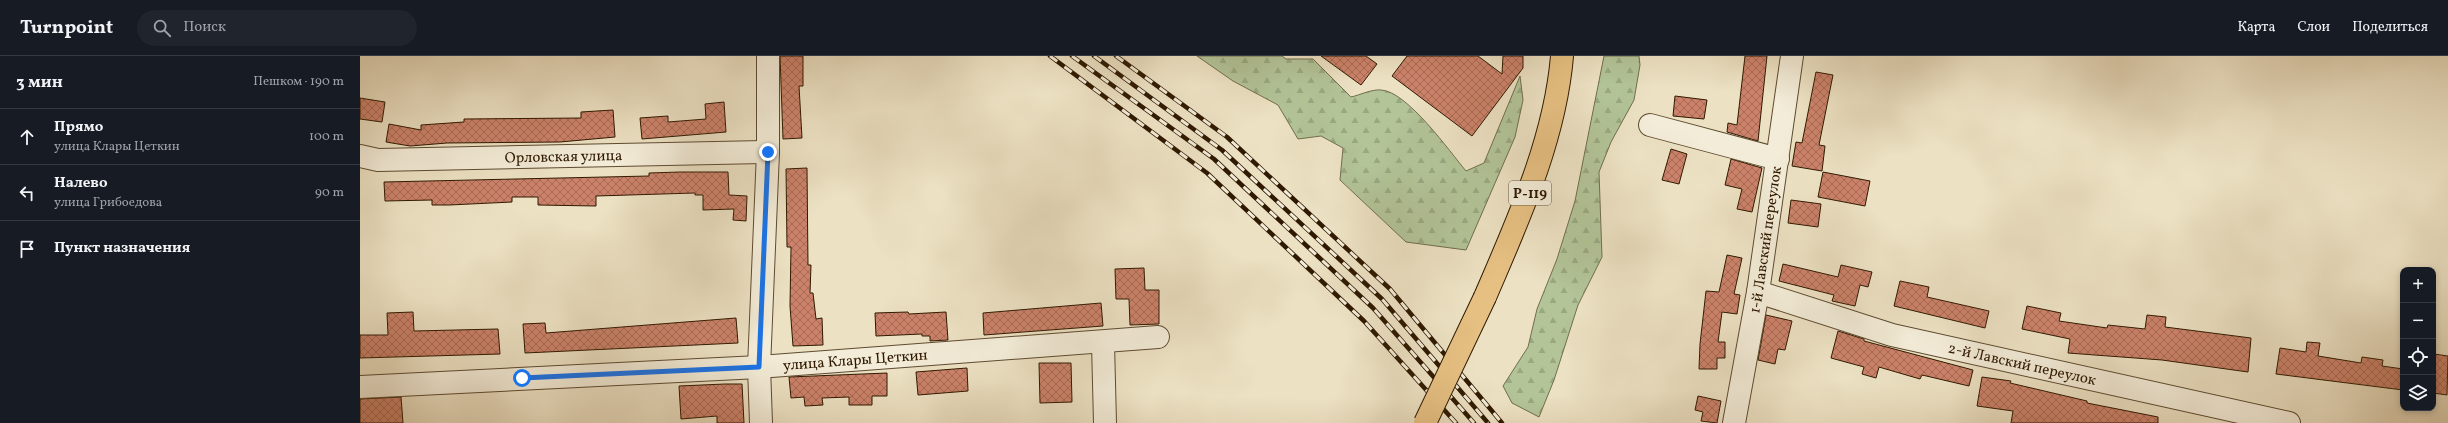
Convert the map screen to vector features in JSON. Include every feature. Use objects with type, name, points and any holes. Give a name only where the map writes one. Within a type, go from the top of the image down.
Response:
[{"type":"highway","name":"Р-119","points":[[1425,423],[1485,297],[1530,193],[1560,83],[1562,56]]},
{"type":"street","points":[[761,423],[759,367],[768,152],[768,56]]},
{"type":"street","name":"1-й Лавский переулок","points":[[1734,423],[1758,292],[1792,56]]},
{"type":"street","points":[[1650,125],[1778,159]]},
{"type":"street","name":"Орловская улица","points":[[360,156],[378,160],[768,152]]},
{"type":"street","name":"2-й Лавский переулок","points":[[1758,292],[1892,335],[2289,423]]},
{"type":"street","name":"улица Клары Цеткин","points":[[360,387],[759,367],[1103,343],[1158,337]]},
{"type":"street","points":[[1103,343],[1104,423]]},
{"type":"green space","points":[[1197,56],[1282,56],[1286,59],[1313,59],[1351,97],[1370,91],[1381,90],[1391,93],[1403,100],[1439,137],[1466,171],[1484,163],[1520,76],[1523,100],[1515,137],[1466,250],[1406,242],[1340,180],[1343,148],[1321,136],[1298,139],[1278,105],[1233,81]]},
{"type":"green space","points":[[1604,56],[1639,56],[1640,65],[1634,100],[1611,142],[1599,172],[1602,257],[1578,305],[1554,380],[1539,417],[1512,403],[1503,386],[1528,347],[1537,309],[1557,259],[1575,201]]},
{"type":"building","points":[[780,56],[803,56],[803,86],[799,86],[802,138],[783,139]]},
{"type":"building","points":[[1321,56],[1366,56],[1377,64],[1361,85]]},
{"type":"building","points":[[1407,56],[1478,56],[1502,74],[1503,56],[1523,56],[1523,68],[1472,136],[1392,76]]},
{"type":"building","points":[[1745,56],[1767,56],[1758,141],[1727,132],[1728,123],[1737,125]]},
{"type":"building","points":[[1816,72],[1833,75],[1819,145],[1825,146],[1822,171],[1792,166],[1796,142],[1802,143]]},
{"type":"building","points":[[1675,96],[1707,100],[1704,119],[1673,116]]},
{"type":"building","points":[[360,98],[385,102],[382,122],[360,119]]},
{"type":"building","points":[[724,102],[726,132],[642,139],[640,118],[668,116],[668,122],[706,119],[705,104]]},
{"type":"building","points":[[613,110],[615,137],[560,142],[447,143],[410,146],[386,142],[389,124],[421,130],[421,125],[464,122],[464,119],[581,118],[581,112]]},
{"type":"building","points":[[1671,149],[1687,154],[1679,184],[1662,180]]},
{"type":"building","points":[[1731,159],[1762,168],[1752,212],[1737,209],[1742,189],[1725,185]]},
{"type":"building","points":[[807,168],[808,265],[811,265],[810,293],[813,293],[816,319],[822,318],[823,345],[793,346],[790,306],[791,247],[787,247],[786,169]]},
{"type":"building","points":[[728,172],[729,195],[747,196],[746,221],[733,220],[734,209],[703,210],[703,195],[695,195],[695,193],[596,196],[596,206],[538,205],[538,197],[512,197],[512,202],[449,205],[432,205],[432,200],[385,201],[384,182],[649,176],[649,173]]},
{"type":"building","points":[[1823,172],[1870,181],[1865,206],[1818,197]]},
{"type":"building","points":[[1791,200],[1821,204],[1818,227],[1788,223]]},
{"type":"building","points":[[1727,255],[1742,258],[1734,294],[1740,295],[1737,314],[1722,312],[1718,342],[1725,342],[1725,358],[1717,358],[1717,369],[1699,369],[1700,344],[1706,291],[1719,292]]},
{"type":"building","points":[[1783,264],[1838,277],[1841,265],[1872,272],[1868,287],[1860,285],[1855,306],[1832,301],[1834,295],[1779,281]]},
{"type":"building","points":[[1144,268],[1145,290],[1159,290],[1159,324],[1130,325],[1129,299],[1116,299],[1115,269]]},
{"type":"building","points":[[1900,281],[1929,287],[1927,297],[1989,311],[1985,328],[1894,306]]},
{"type":"building","points":[[1101,303],[1103,326],[984,335],[983,313]]},
{"type":"building","points":[[2027,306],[2061,313],[2059,321],[2107,328],[2108,325],[2145,329],[2147,315],[2166,317],[2165,327],[2251,338],[2248,372],[2162,360],[2068,353],[2070,339],[2022,329]]},
{"type":"building","points":[[413,312],[414,331],[498,329],[500,354],[360,358],[360,335],[388,335],[387,313]]},
{"type":"building","points":[[908,312],[909,314],[946,312],[948,340],[930,341],[930,336],[922,336],[922,334],[876,336],[875,313]]},
{"type":"building","points":[[1766,315],[1792,321],[1785,350],[1778,349],[1775,364],[1758,360]]},
{"type":"building","points":[[736,318],[738,343],[525,353],[523,324],[545,323],[546,333]]},
{"type":"building","points":[[1838,331],[1864,339],[1864,341],[1973,370],[1969,386],[1922,375],[1920,379],[1879,367],[1876,378],[1862,374],[1864,367],[1831,358]]},
{"type":"building","points":[[2307,342],[2320,343],[2318,356],[2361,363],[2362,357],[2383,360],[2382,366],[2400,369],[2400,390],[2276,374],[2280,348],[2306,352]]},
{"type":"building","points":[[2436,354],[2448,356],[2447,395],[2436,393]]},
{"type":"building","points":[[1039,363],[1071,363],[1072,402],[1040,403]]},
{"type":"building","points":[[967,368],[968,391],[918,395],[916,372]]},
{"type":"building","points":[[887,373],[887,396],[872,396],[872,405],[849,405],[849,397],[822,398],[823,405],[805,406],[804,397],[791,398],[789,377]]},
{"type":"building","points":[[1982,377],[2011,381],[2010,383],[2087,401],[2087,403],[2158,417],[2158,423],[2011,423],[2013,411],[1977,406]]},
{"type":"building","points":[[742,384],[744,423],[717,423],[717,416],[681,419],[679,386]]},
{"type":"building","points":[[1698,396],[1721,401],[1717,423],[1701,421],[1703,412],[1695,410]]},
{"type":"building","points":[[401,397],[403,423],[360,423],[360,399]]},
{"type":"railway","points":[[1050,56],[1207,173],[1364,321],[1456,423]]},
{"type":"railway","points":[[1072,56],[1214,159],[1373,308],[1474,423]]},
{"type":"railway","points":[[1094,56],[1222,150],[1382,299],[1488,423]]},
{"type":"railway","points":[[1116,56],[1227,137],[1390,289],[1502,423]]},
{"type":"route","points":[[522,378],[759,367],[768,152]]}]
